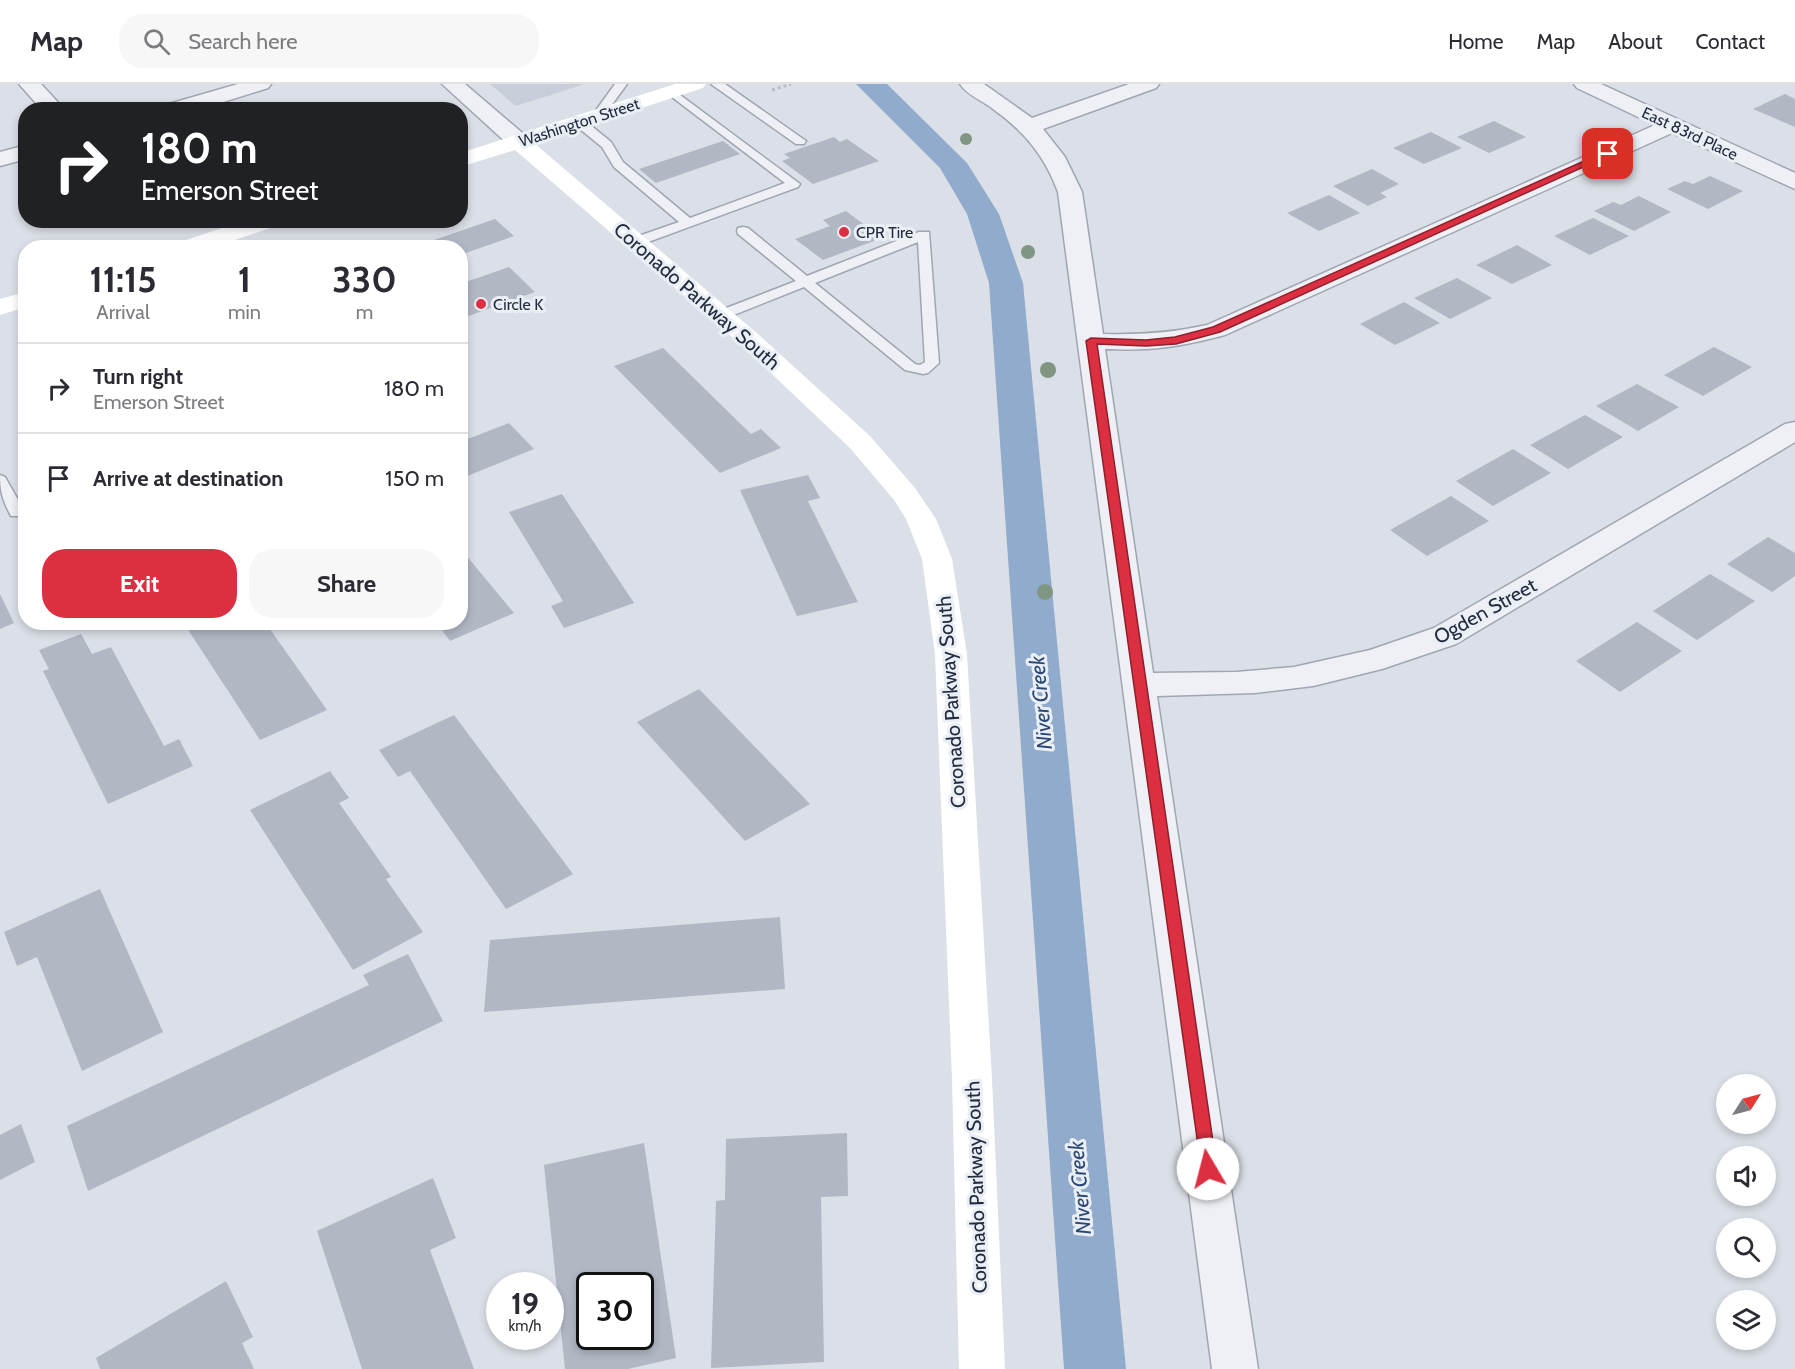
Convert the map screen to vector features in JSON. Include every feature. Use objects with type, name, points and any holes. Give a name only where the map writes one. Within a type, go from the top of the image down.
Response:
[{"type":"street","points":[[28,84],[47,102]]},
{"type":"street","points":[[200,102],[261,84]]},
{"type":"street","points":[[452,84],[519,142]]},
{"type":"street","name":"Washington Street","points":[[468,158],[696,84]]},
{"type":"street","points":[[970,84],[1030,126],[1053,154],[1070,192],[1235,1369]]},
{"type":"street","points":[[1030,126],[1149,84]]},
{"type":"street","name":"East 83rd Place","points":[[1584,84],[1795,182]]},
{"type":"street","points":[[1091,341],[1146,343],[1176,340],[1216,330],[1673,125]]},
{"type":"street","name":"Coronado Parkway South","points":[[519,142],[721,315],[826,410],[884,467],[921,519],[937,559],[951,654],[972,1079],[982,1369]]},
{"type":"street","points":[[0,159],[18,154]]},
{"type":"street","points":[[210,240],[247,228]]},
{"type":"street","points":[[0,307],[18,301]]},
{"type":"street","name":"Ogden Street","points":[[1139,685],[1294,678],[1396,655],[1444,636],[1795,430]]},
{"type":"lane","points":[[621,84],[589,119],[618,165],[687,222]]},
{"type":"lane","points":[[717,84],[800,141]]},
{"type":"lane","points":[[635,242],[794,184],[672,92]]},
{"type":"lane","points":[[721,315],[806,282],[924,235],[932,363],[923,370],[910,367],[806,282],[743,231]]},
{"type":"lane","points":[[0,480],[17,512]]},
{"type":"shaded area","points":[[490,84],[585,84],[516,106]]},
{"type":"building","points":[[1785,94],[1795,99],[1795,127],[1753,109]]},
{"type":"building","points":[[1494,121],[1526,137],[1489,153],[1457,137]]},
{"type":"building","points":[[1431,132],[1462,148],[1424,164],[1393,148]]},
{"type":"building","points":[[834,137],[840,142],[847,139],[879,161],[813,184],[782,161],[790,158],[784,154]]},
{"type":"building","points":[[723,141],[740,154],[656,183],[639,169]]},
{"type":"building","points":[[1372,169],[1399,184],[1380,193],[1387,197],[1368,206],[1333,186]]},
{"type":"building","points":[[1710,176],[1743,191],[1708,209],[1667,189],[1685,181],[1693,184]]},
{"type":"building","points":[[1329,195],[1360,213],[1319,231],[1287,213]]},
{"type":"building","points":[[1639,196],[1671,212],[1634,231],[1594,211],[1613,202],[1621,205]]},
{"type":"building","name":"CPR Tire","points":[[846,211],[882,238],[823,260],[795,239],[830,226],[823,220]]},
{"type":"building","points":[[1593,218],[1629,236],[1590,255],[1554,236]]},
{"type":"building","name":"Circle K","points":[[495,219],[514,236],[468,252],[468,240],[434,240]]},
{"type":"building","points":[[1517,245],[1552,265],[1512,284],[1476,265]]},
{"type":"building","name":"Circle K","points":[[509,267],[535,292],[468,316],[468,281]]},
{"type":"building","points":[[1457,278],[1492,298],[1450,319],[1414,298]]},
{"type":"building","points":[[1404,302],[1440,323],[1395,345],[1360,324]]},
{"type":"building","points":[[1714,347],[1752,367],[1703,396],[1664,375]]},
{"type":"building","points":[[663,348],[751,434],[761,429],[781,448],[720,473],[614,366]]},
{"type":"building","points":[[1637,384],[1679,407],[1638,431],[1596,406]]},
{"type":"building","points":[[1585,415],[1623,437],[1568,469],[1530,445]]},
{"type":"building","points":[[509,423],[534,449],[468,476],[468,439]]},
{"type":"building","points":[[1513,449],[1551,473],[1493,506],[1456,481]]},
{"type":"building","points":[[808,475],[820,498],[808,501],[858,602],[797,616],[740,490]]},
{"type":"building","points":[[562,494],[634,603],[564,628],[551,606],[563,601],[509,512]]},
{"type":"building","points":[[1451,496],[1489,521],[1427,556],[1390,530]]},
{"type":"building","points":[[1768,537],[1795,553],[1795,576],[1772,592],[1727,564]]},
{"type":"building","points":[[468,558],[514,613],[450,641],[442,630],[468,630]]},
{"type":"building","points":[[1710,574],[1755,601],[1697,640],[1653,611]]},
{"type":"building","points":[[0,594],[14,623],[0,629]]},
{"type":"building","points":[[1637,622],[1682,651],[1620,692],[1576,661]]},
{"type":"building","points":[[188,630],[271,630],[327,710],[260,740]]},
{"type":"building","points":[[81,634],[92,654],[111,647],[164,746],[179,739],[193,766],[108,804],[43,671],[49,669],[39,650]]},
{"type":"building","points":[[699,689],[810,804],[745,841],[637,722]]},
{"type":"building","points":[[454,715],[573,874],[506,909],[410,771],[398,777],[379,750]]},
{"type":"building","points":[[330,771],[349,798],[339,803],[391,877],[386,879],[423,932],[353,970],[250,810]]},
{"type":"building","points":[[100,889],[163,1032],[82,1071],[37,957],[17,966],[4,932]]},
{"type":"building","points":[[780,917],[785,989],[484,1012],[490,940]]},
{"type":"building","points":[[408,954],[443,1021],[88,1191],[67,1126],[369,985],[363,975]]},
{"type":"building","points":[[21,1124],[35,1162],[0,1180],[0,1135]]},
{"type":"building","points":[[847,1133],[848,1196],[821,1197],[824,1362],[711,1368],[716,1201],[725,1200],[726,1139]]},
{"type":"building","points":[[644,1143],[676,1358],[628,1369],[565,1369],[564,1272],[555,1272],[544,1165]]},
{"type":"building","points":[[433,1178],[456,1238],[430,1250],[474,1369],[362,1369],[317,1231]]},
{"type":"building","points":[[226,1281],[253,1337],[242,1343],[254,1369],[100,1369],[96,1358]]},
{"type":"waterway","name":"Niver Creek","points":[[870,84],[952,163],[983,214],[1006,283],[1095,1369]]},
{"type":"place","name":"CPR Tire","points":[[844,232]]},
{"type":"place","name":"Circle K","points":[[481,304]]},
{"type":"route","points":[[1208,1169],[1091,341],[1146,343],[1176,340],[1216,330],[1608,154]]}]
